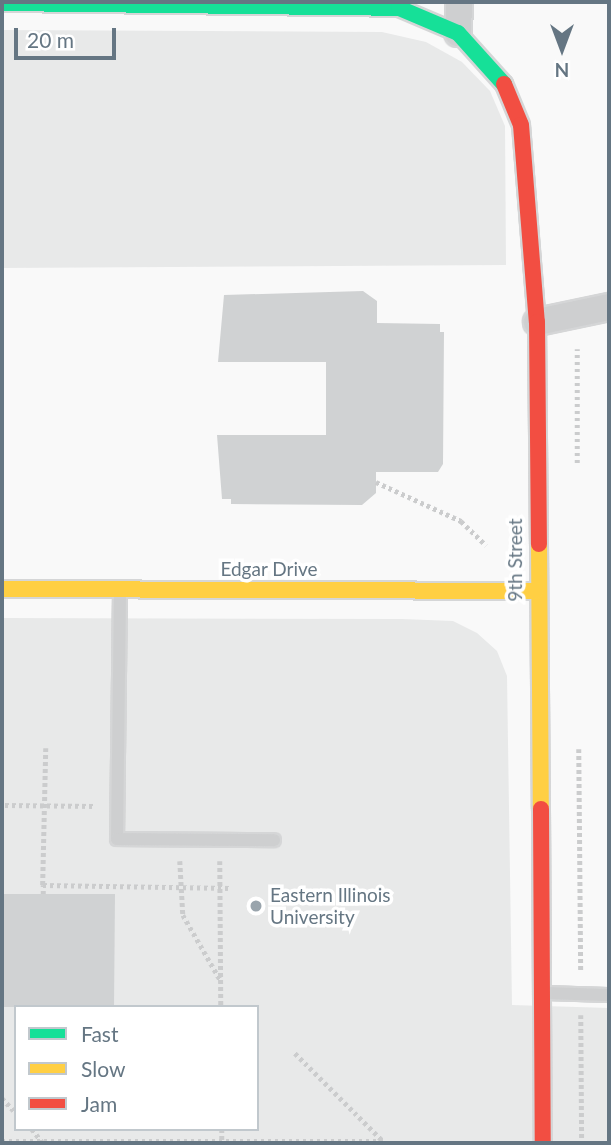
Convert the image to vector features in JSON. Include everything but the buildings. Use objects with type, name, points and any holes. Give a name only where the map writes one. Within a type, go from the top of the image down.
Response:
[{"type":"street","points":[[458,33],[459,2]]},
{"type":"street","points":[[2,3],[372,6],[415,10]]},
{"type":"street","name":"9th Street","points":[[415,10],[458,33],[490,62],[521,125],[537,322],[536,591],[544,993],[543,1143]]},
{"type":"street","points":[[537,322],[609,307]]},
{"type":"street","name":"Edgar Drive","points":[[2,589],[536,591]]},
{"type":"lane","points":[[120,590],[117,839],[274,840]]},
{"type":"lane","points":[[544,993],[609,995]]},
{"type":"path","points":[[577,466],[578,349]]},
{"type":"path","points":[[376,482],[461,521],[486,545]]},
{"type":"path","points":[[579,741],[582,1143]]},
{"type":"path","points":[[43,894],[46,748]]},
{"type":"path","points":[[5,805],[117,806]]},
{"type":"path","points":[[181,839],[180,887],[183,915],[221,981]]},
{"type":"path","points":[[220,840],[221,1005]]},
{"type":"path","points":[[43,885],[230,888]]},
{"type":"path","points":[[295,1053],[384,1142]]},
{"type":"path","points":[[2,1098],[14,1111]]},
{"type":"path","points":[[222,1131],[222,1140]]},
{"type":"path","points":[[2,1141],[384,1142]]},
{"type":"shaded area","points":[[2,30],[382,32],[426,42],[462,62],[490,91],[505,126],[506,265],[2,268]]},
{"type":"shaded area","name":"Eastern Illinois University","points":[[2,618],[402,619],[453,621],[477,633],[497,651],[507,676],[512,1005],[609,1008],[609,1143],[2,1143]]},
{"type":"traffic: fast","points":[[2,3],[399,8],[458,33],[504,84]]},
{"type":"traffic: slow","points":[[539,544],[541,809]]},
{"type":"traffic: slow","points":[[2,589],[536,591]]},
{"type":"traffic: jam","points":[[504,84],[521,125],[537,322],[539,544]]},
{"type":"traffic: jam","points":[[541,809],[543,1143]]},
{"type":"place","name":"Eastern Illinois University","points":[[256,906]]}]
